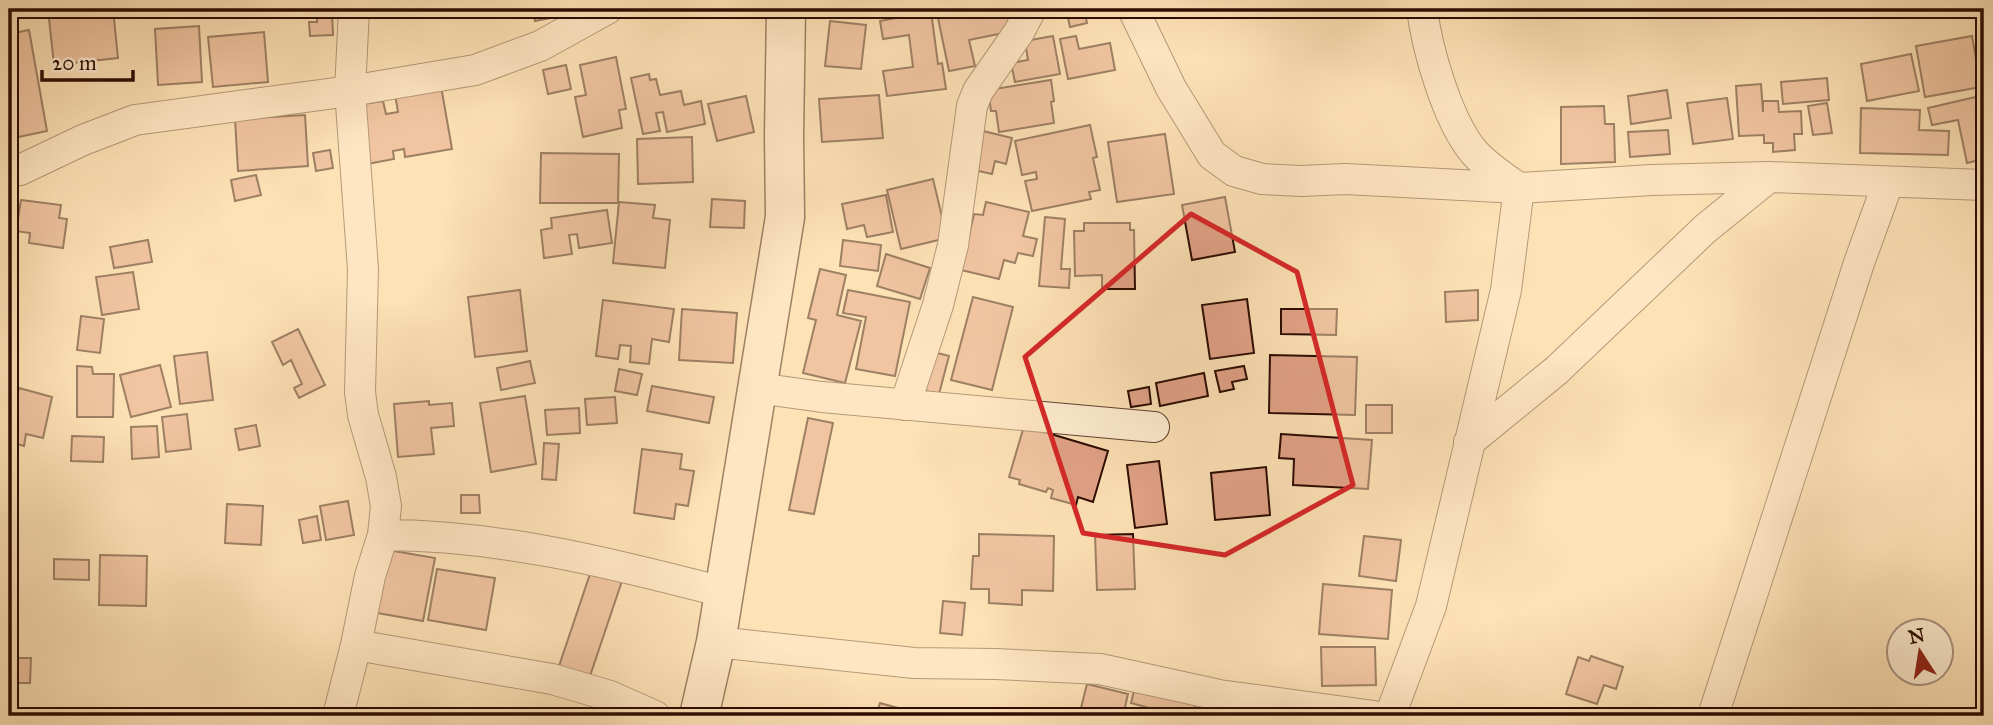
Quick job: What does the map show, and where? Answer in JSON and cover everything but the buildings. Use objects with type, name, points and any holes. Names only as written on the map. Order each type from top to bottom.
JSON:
[{"type":"street","points":[[338,716],[370,576],[383,536],[386,506],[381,477],[363,415],[360,392],[363,269],[350,91],[354,9]]},
{"type":"street","points":[[9,172],[20,170],[83,140],[135,121],[350,91],[475,70],[540,46],[607,9]]},
{"type":"street","points":[[699,716],[716,642],[785,217],[783,136],[786,9]]},
{"type":"street","points":[[905,405],[934,316],[953,245],[972,106],[978,91],[1013,43],[1031,9]]},
{"type":"street","points":[[1133,9],[1192,125],[1212,155],[1234,171],[1262,179],[1345,179],[1519,188],[1640,180],[1769,177],[1984,185]]},
{"type":"street","points":[[1422,9],[1442,89],[1457,125],[1473,150],[1495,173],[1519,188]]},
{"type":"street","points":[[1469,442],[1557,370],[1705,229],[1769,177]]},
{"type":"street","points":[[1713,716],[1859,263],[1888,183]]},
{"type":"street","points":[[1390,716],[1431,606],[1506,290],[1519,188]]},
{"type":"street","points":[[757,388],[905,405],[1154,427]]},
{"type":"street","points":[[383,536],[433,536],[513,544],[582,557],[723,592]]},
{"type":"street","points":[[716,642],[914,663],[1100,669],[1214,706],[1374,716]]},
{"type":"street","points":[[356,645],[552,679],[610,696],[655,716]]},
{"type":"highlighted area","points":[[1191,214],[1297,272],[1353,485],[1225,555],[1083,533],[1025,357]]}]
